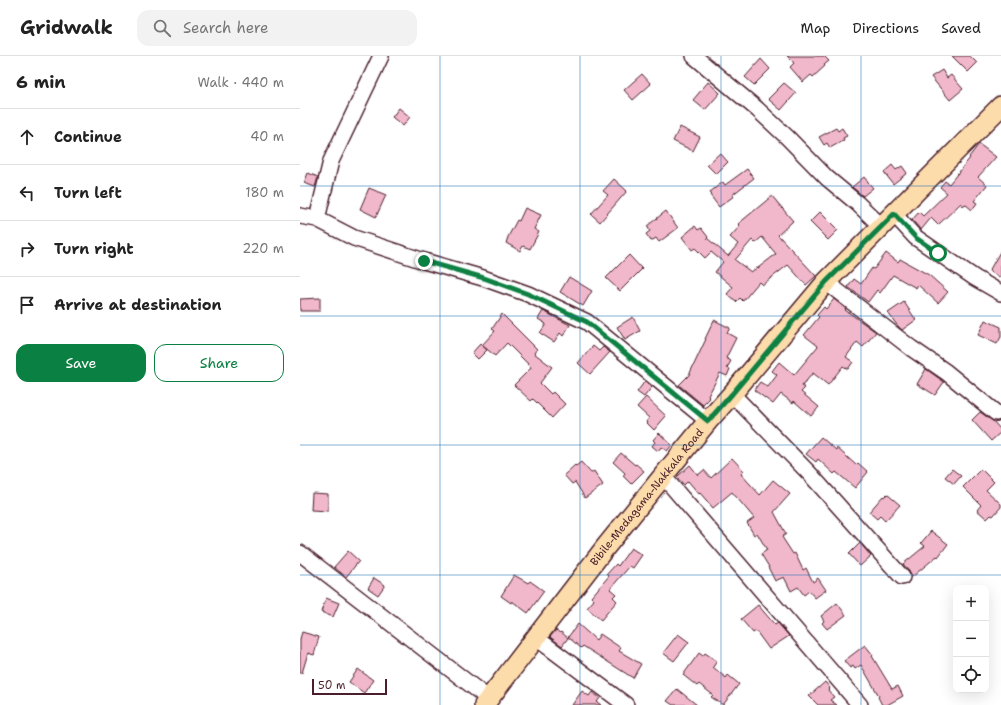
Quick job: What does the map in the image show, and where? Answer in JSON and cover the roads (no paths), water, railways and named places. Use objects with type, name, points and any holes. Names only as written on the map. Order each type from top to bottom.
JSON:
[{"type":"main road","name":"Bibile-Medagama-Nakkala Road","points":[[486,702],[535,637],[663,476],[826,282],[1001,106]]},
{"type":"lane","points":[[317,219],[331,161],[381,56]]},
{"type":"lane","points":[[694,56],[757,109],[827,178],[857,203],[916,238],[975,278],[1001,293]]},
{"type":"lane","points":[[300,216],[317,219],[354,238],[424,261],[484,278],[528,294],[587,322],[708,421]]},
{"type":"lane","points":[[826,282],[911,348],[946,372],[996,413]]},
{"type":"lane","points":[[732,394],[809,472],[902,577]]},
{"type":"lane","points":[[663,476],[860,705]]},
{"type":"lane","points":[[300,553],[486,702]]},
{"type":"lane","points":[[535,637],[626,705]]}]
